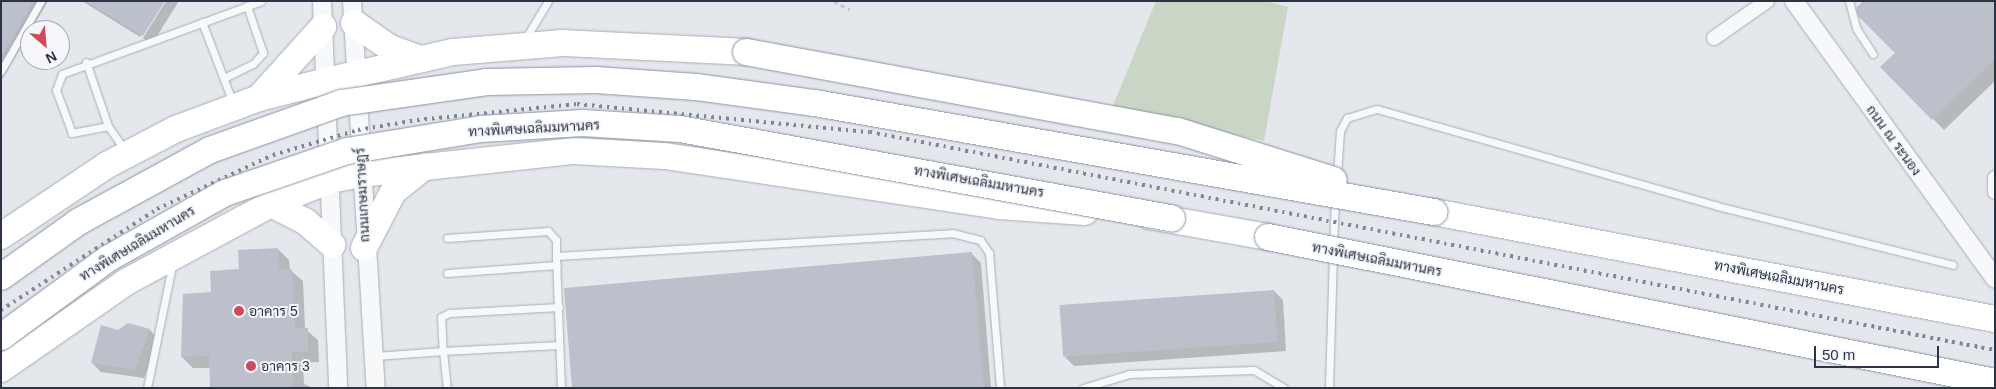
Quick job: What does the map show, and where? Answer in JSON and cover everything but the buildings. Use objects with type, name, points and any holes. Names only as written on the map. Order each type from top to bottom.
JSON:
[{"type":"highway","points":[[353,12],[390,48],[421,59]]},
{"type":"highway","points":[[247,102],[322,27]]},
{"type":"highway","points":[[1,236],[128,154],[176,129],[247,102],[421,59],[522,46],[563,43],[746,52],[1178,131],[1434,212]]},
{"type":"highway","name":"ทางพิเศษเฉลิมมหานคร","points":[[1,277],[87,217],[210,150],[341,103],[486,82],[596,80],[796,100],[1434,212],[1995,320]]},
{"type":"highway","name":"ทางพิเศษเฉลิมมหานคร","points":[[1,337],[109,258],[225,192],[347,151],[481,129],[583,123],[680,129],[1172,218],[1995,382]]},
{"type":"highway","points":[[1,369],[126,282],[174,256],[271,204],[330,180],[361,174],[574,152],[742,165],[999,206],[1172,218]]},
{"type":"highway","points":[[364,248],[393,192],[426,166]]},
{"type":"highway","points":[[271,204],[306,222],[332,245]]},
{"type":"street","points":[[322,1],[338,388]]},
{"type":"street","points":[[1714,38],[1767,1]]},
{"type":"street","name":"ถนน ณ ระนอง","points":[[1796,2],[1995,279]]},
{"type":"street","name":"ถนนเกษมราษฎร์","points":[[353,12],[364,248],[376,388]]},
{"type":"street","points":[[1995,178],[1995,192]]},
{"type":"lane","points":[[1,71],[41,1]]},
{"type":"lane","points":[[108,126],[76,134],[69,130],[56,82],[70,68],[261,1]]},
{"type":"lane","points":[[522,46],[535,16],[548,1]]},
{"type":"lane","points":[[1849,1],[1856,28],[1873,54]]},
{"type":"lane","points":[[224,78],[253,64],[263,53],[247,6]]},
{"type":"lane","points":[[202,22],[224,78],[247,102]]},
{"type":"lane","points":[[86,62],[108,126],[128,154]]},
{"type":"lane","points":[[1329,388],[1340,131],[1347,118],[1359,111],[1377,109],[1717,206],[1954,265]]},
{"type":"lane","points":[[446,238],[548,231],[556,240],[561,388]]},
{"type":"lane","points":[[556,256],[967,235],[980,240],[989,254],[1000,388]]},
{"type":"lane","points":[[147,388],[174,256]]},
{"type":"lane","points":[[447,273],[557,265]]},
{"type":"lane","points":[[447,388],[441,317],[444,314],[558,307]]},
{"type":"lane","points":[[373,356],[559,345]]},
{"type":"lane","points":[[1083,388],[1129,374],[1254,370],[1284,388]]},
{"type":"path","points":[[834,1],[850,10]]},
{"type":"green space","points":[[1156,1],[1266,1],[1288,7],[1264,141],[1112,108]]},
{"type":"railway","points":[[1,310],[157,209],[273,155],[358,130],[417,120],[577,104],[870,132],[1995,350]]},
{"type":"place","name":"อาคาร 5","points":[[239,311]]},
{"type":"place","name":"อาคาร 3","points":[[251,366]]}]
